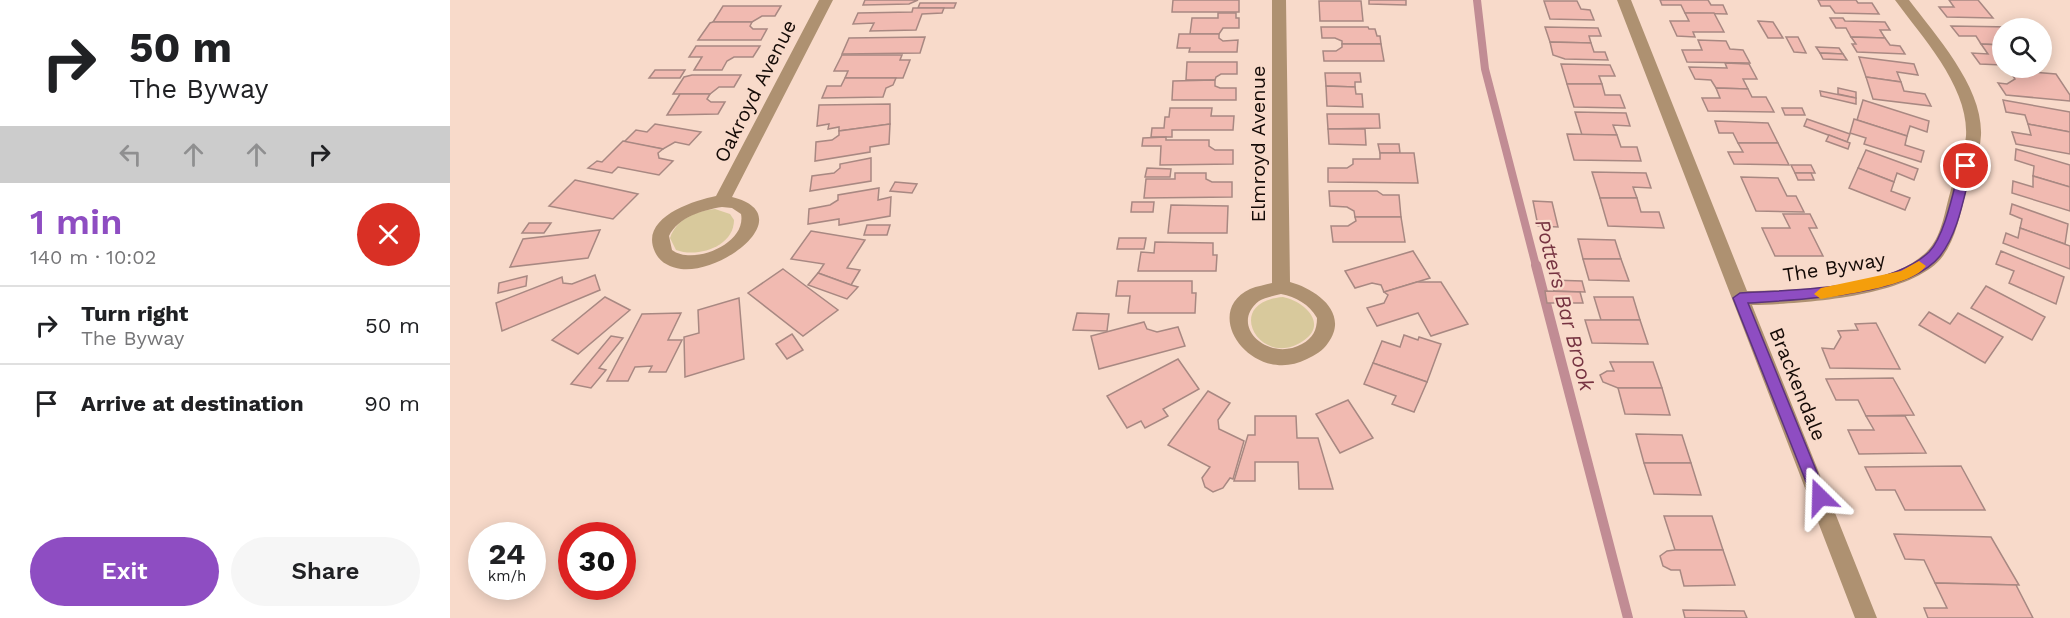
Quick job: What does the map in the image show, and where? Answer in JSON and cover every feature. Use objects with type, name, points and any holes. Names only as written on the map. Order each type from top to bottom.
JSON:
[{"type":"street","name":"Oakroyd Avenue","points":[[722,201],[826,0]]},
{"type":"street","name":"Elmroyd Avenue","points":[[1279,0],[1281,287]]},
{"type":"street","name":"Brackendale","points":[[1624,0],[1866,618]]},
{"type":"street","name":"The Byway","points":[[1740,298],[1822,294],[1883,281],[1905,275],[1935,254],[1948,229],[1971,153],[1973,118],[1966,98],[1953,74],[1902,0]]},
{"type":"street","points":[[722,201],[734,202],[749,214],[750,222],[747,232],[740,242],[715,257],[700,261],[682,262],[673,260],[664,254],[660,245],[662,234],[668,224],[693,207],[722,201]]},
{"type":"street","points":[[1281,287],[1296,289],[1309,295],[1319,304],[1325,315],[1326,327],[1321,339],[1311,349],[1298,356],[1283,358],[1256,351],[1239,333],[1240,311],[1246,301],[1262,291],[1281,287]]},
{"type":"shaded area","points":[[715,209],[730,214],[734,220],[728,237],[713,248],[704,251],[676,250],[670,238],[677,226],[694,214]]},
{"type":"shaded area","points":[[1283,297],[1299,303],[1311,314],[1314,321],[1314,328],[1310,334],[1303,341],[1288,348],[1273,347],[1262,341],[1254,332],[1251,321],[1254,310],[1264,302]]},
{"type":"building","points":[[865,0],[918,0],[909,4],[863,5]]},
{"type":"building","points":[[1173,0],[1239,0],[1239,12],[1172,12]]},
{"type":"building","points":[[1369,0],[1406,0],[1406,5],[1369,4]]},
{"type":"building","points":[[1660,0],[1708,0],[1711,5],[1723,5],[1727,14],[1685,13],[1681,5],[1662,5]]},
{"type":"building","points":[[1818,0],[1856,0],[1858,3],[1872,3],[1879,14],[1835,13],[1830,6],[1821,6]]},
{"type":"building","points":[[1949,0],[1978,0],[1993,18],[1947,17],[1939,7],[1954,7]]},
{"type":"building","points":[[1319,1],[1361,1],[1363,21],[1320,21]]},
{"type":"building","points":[[1544,1],[1577,1],[1581,9],[1590,10],[1594,20],[1550,19]]},
{"type":"building","points":[[920,3],[956,3],[954,8],[918,8]]},
{"type":"building","points":[[723,6],[781,6],[775,16],[762,16],[752,22],[713,22]]},
{"type":"building","points":[[913,8],[944,8],[942,13],[922,14],[916,30],[870,31],[874,23],[853,24],[858,13],[912,12]]},
{"type":"building","points":[[1218,13],[1236,13],[1236,18],[1239,18],[1239,28],[1223,28],[1219,34],[1190,34],[1192,18],[1218,18]]},
{"type":"building","points":[[1685,13],[1714,13],[1724,32],[1693,32],[1695,37],[1677,36],[1670,21],[1689,21]]},
{"type":"building","points":[[1830,18],[1843,18],[1845,21],[1885,22],[1890,30],[1880,30],[1885,38],[1851,37],[1846,28],[1836,28]]},
{"type":"building","points":[[1758,21],[1773,22],[1783,38],[1768,38]]},
{"type":"building","points":[[713,22],[752,22],[750,26],[753,29],[767,29],[761,40],[698,40]]},
{"type":"building","points":[[1951,26],[1992,27],[1992,45],[1981,44],[1976,36],[1959,36]]},
{"type":"building","points":[[1321,27],[1368,27],[1375,29],[1377,36],[1380,36],[1381,44],[1342,44],[1342,41],[1335,38],[1322,38]]},
{"type":"building","points":[[1545,27],[1598,28],[1601,36],[1589,36],[1591,43],[1550,42]]},
{"type":"building","points":[[1179,34],[1219,34],[1219,38],[1223,41],[1238,40],[1237,52],[1189,52],[1190,48],[1177,48]]},
{"type":"building","points":[[925,37],[920,53],[842,54],[849,38]]},
{"type":"building","points":[[1786,37],[1798,37],[1806,53],[1794,52]]},
{"type":"building","points":[[1851,37],[1885,38],[1890,45],[1900,46],[1905,54],[1857,52],[1852,44],[1856,44]]},
{"type":"building","points":[[1698,40],[1726,41],[1730,49],[1743,50],[1750,63],[1687,62],[1682,50],[1702,50]]},
{"type":"building","points":[[1550,42],[1591,43],[1594,52],[1605,52],[1608,60],[1565,59],[1553,55]]},
{"type":"building","points":[[1342,44],[1381,44],[1384,61],[1324,61],[1323,51],[1336,51],[1342,47]]},
{"type":"building","points":[[1981,44],[1992,45],[1992,65],[1980,64],[1972,53],[1988,54]]},
{"type":"building","points":[[696,46],[760,46],[753,57],[734,57],[727,61],[722,70],[694,70],[702,57],[689,57]]},
{"type":"building","points":[[1816,47],[1839,48],[1843,54],[1820,53]]},
{"type":"building","points":[[1820,53],[1843,54],[1847,60],[1823,59]]},
{"type":"building","points":[[842,55],[902,55],[900,60],[910,60],[903,78],[845,78],[848,71],[834,71]]},
{"type":"building","points":[[1859,57],[1914,64],[1918,75],[1897,72],[1901,82],[1866,77]]},
{"type":"building","points":[[1187,62],[1237,62],[1237,74],[1221,74],[1215,80],[1186,80]]},
{"type":"building","points":[[1725,63],[1749,64],[1757,79],[1743,79],[1748,89],[1716,88],[1711,80],[1695,79],[1689,67],[1727,68]]},
{"type":"building","points":[[1561,64],[1610,65],[1615,76],[1599,76],[1602,84],[1567,84]]},
{"type":"building","points":[[655,70],[685,70],[680,78],[649,78]]},
{"type":"building","points":[[1325,73],[1360,73],[1361,82],[1355,82],[1355,87],[1326,86]]},
{"type":"building","points":[[2052,74],[2056,74],[2070,95],[2070,101],[2006,95],[1998,83],[2007,84],[2015,79],[2052,78]]},
{"type":"building","points":[[741,75],[734,87],[719,87],[710,94],[673,94],[684,77]]},
{"type":"building","points":[[1866,77],[1901,82],[1904,91],[1925,94],[1931,106],[1873,99]]},
{"type":"building","points":[[845,78],[896,78],[893,85],[886,88],[883,97],[822,98],[827,86],[841,86]]},
{"type":"building","points":[[1215,80],[1215,86],[1220,88],[1236,88],[1236,100],[1172,100],[1173,81]]},
{"type":"building","points":[[1567,84],[1602,84],[1605,95],[1620,95],[1625,108],[1574,107]]},
{"type":"building","points":[[1326,86],[1355,87],[1356,94],[1362,94],[1363,107],[1327,106]]},
{"type":"building","points":[[1716,88],[1748,89],[1752,97],[1766,97],[1774,112],[1708,111],[1702,98],[1720,98]]},
{"type":"building","points":[[1838,88],[1856,92],[1856,98],[1838,94]]},
{"type":"building","points":[[1820,91],[1856,98],[1856,104],[1821,96]]},
{"type":"building","points":[[680,94],[710,94],[707,99],[711,102],[725,102],[718,114],[667,115]]},
{"type":"building","points":[[1863,100],[1929,121],[1927,132],[1910,126],[1907,136],[1857,120]]},
{"type":"building","points":[[2003,100],[2070,112],[2070,132],[2028,124],[2025,115],[2006,112]]},
{"type":"building","points":[[890,104],[890,124],[839,131],[839,127],[828,129],[829,124],[817,126],[819,105]]},
{"type":"building","points":[[1170,108],[1212,108],[1211,116],[1234,116],[1233,130],[1172,130],[1172,137],[1151,137],[1152,128],[1164,128],[1165,117],[1169,117]]},
{"type":"building","points":[[1782,108],[1802,108],[1805,115],[1785,115]]},
{"type":"building","points":[[1575,112],[1626,113],[1630,126],[1613,125],[1617,135],[1582,135]]},
{"type":"building","points":[[1327,114],[1379,114],[1380,128],[1328,129]]},
{"type":"building","points":[[1807,119],[1850,134],[1847,142],[1804,126]]},
{"type":"building","points":[[1854,119],[1907,136],[1905,145],[1924,151],[1921,162],[1864,144],[1866,138],[1850,133]]},
{"type":"building","points":[[1715,121],[1768,123],[1778,143],[1738,143],[1733,133],[1719,133]]},
{"type":"building","points":[[655,124],[701,132],[689,145],[675,142],[663,149],[624,142],[636,130],[647,132]]},
{"type":"building","points":[[890,124],[889,144],[870,147],[870,152],[815,161],[816,142],[832,140],[839,135],[839,131]]},
{"type":"building","points":[[2028,124],[2070,132],[2070,154],[2016,144],[2012,132],[2031,135]]},
{"type":"building","points":[[1328,129],[1365,129],[1366,145],[1329,144]]},
{"type":"building","points":[[1567,134],[1617,135],[1621,147],[1637,147],[1641,161],[1574,160]]},
{"type":"building","points":[[1829,135],[1850,143],[1848,149],[1826,141]]},
{"type":"building","points":[[1166,137],[1166,140],[1209,140],[1209,146],[1215,150],[1233,150],[1233,164],[1160,165],[1161,146],[1142,146],[1143,138]]},
{"type":"building","points":[[623,141],[663,149],[658,153],[659,158],[673,161],[659,175],[618,167],[612,173],[588,168],[597,161],[602,162]]},
{"type":"building","points":[[1738,143],[1778,143],[1789,165],[1734,164],[1728,152],[1743,152]]},
{"type":"building","points":[[1378,144],[1399,144],[1400,153],[1380,153]]},
{"type":"building","points":[[2016,149],[2070,165],[2070,187],[2033,176],[2034,166],[2015,160]]},
{"type":"building","points":[[1866,150],[1918,169],[1914,180],[1897,173],[1894,182],[1858,168]]},
{"type":"building","points":[[1380,153],[1414,153],[1418,183],[1328,182],[1328,168],[1347,168],[1353,164],[1353,159],[1380,159]]},
{"type":"building","points":[[871,158],[871,181],[810,191],[812,176],[834,173],[840,168],[840,164]]},
{"type":"building","points":[[1791,165],[1811,165],[1815,173],[1795,173]]},
{"type":"building","points":[[1147,168],[1171,169],[1170,177],[1145,177]]},
{"type":"building","points":[[1858,168],[1894,182],[1891,191],[1910,198],[1905,210],[1849,188]]},
{"type":"building","points":[[1592,172],[1646,173],[1651,188],[1633,187],[1637,198],[1600,198]]},
{"type":"building","points":[[1175,173],[1206,173],[1206,179],[1212,182],[1232,182],[1232,197],[1144,198],[1146,179],[1175,179]]},
{"type":"building","points":[[1795,173],[1811,173],[1814,180],[1798,180]]},
{"type":"building","points":[[2033,176],[2070,187],[2070,211],[2012,193],[2013,181],[2033,187]]},
{"type":"building","points":[[1741,177],[1778,178],[1787,196],[1796,196],[1804,212],[1756,211]]},
{"type":"building","points":[[575,180],[638,194],[613,219],[549,206]]},
{"type":"building","points":[[895,182],[917,184],[912,193],[890,191]]},
{"type":"building","points":[[879,188],[878,200],[891,197],[890,216],[839,225],[839,219],[808,224],[809,209],[830,205],[838,200],[838,195]]},
{"type":"building","points":[[1329,191],[1377,191],[1383,195],[1399,195],[1401,217],[1355,217],[1354,211],[1347,207],[1330,206]]},
{"type":"building","points":[[1600,198],[1637,198],[1641,212],[1659,212],[1664,228],[1608,226]]},
{"type":"building","points":[[1533,201],[1552,202],[1558,227],[1538,226]]},
{"type":"building","points":[[1132,202],[1154,202],[1153,212],[1131,212]]},
{"type":"building","points":[[2012,204],[2068,224],[2065,244],[2020,228],[2022,219],[2010,214]]},
{"type":"building","points":[[1171,205],[1228,206],[1227,233],[1168,233]]},
{"type":"building","points":[[1783,214],[1810,214],[1817,228],[1809,228],[1823,256],[1775,256],[1762,228],[1790,228]]},
{"type":"building","points":[[1355,217],[1401,217],[1405,242],[1333,242],[1331,226],[1348,226],[1356,221]]},
{"type":"building","points":[[529,223],[551,223],[544,233],[522,233]]},
{"type":"building","points":[[867,225],[890,225],[887,235],[864,235]]},
{"type":"building","points":[[2020,228],[2070,246],[2070,269],[2003,243],[2006,233],[2018,238]]},
{"type":"building","points":[[600,230],[588,258],[510,267],[523,239]]},
{"type":"building","points":[[811,231],[865,240],[847,268],[860,270],[851,285],[818,273],[824,264],[791,259]]},
{"type":"building","points":[[1119,238],[1146,238],[1144,249],[1117,249]]},
{"type":"building","points":[[1578,239],[1615,240],[1621,259],[1583,259]]},
{"type":"building","points":[[1155,242],[1213,243],[1213,255],[1217,255],[1216,271],[1138,271],[1141,252],[1154,253]]},
{"type":"building","points":[[1413,251],[1430,278],[1384,292],[1381,285],[1372,283],[1355,288],[1345,271]]},
{"type":"building","points":[[2001,251],[2064,277],[2056,304],[2009,283],[2014,271],[1996,264]]},
{"type":"building","points":[[1583,259],[1621,259],[1629,281],[1589,280]]},
{"type":"building","points":[[783,269],[838,310],[803,336],[748,293]]},
{"type":"building","points":[[818,273],[858,287],[847,299],[808,285]]},
{"type":"building","points":[[595,275],[600,290],[502,331],[496,303],[562,277],[563,283],[572,284]]},
{"type":"building","points":[[527,276],[526,286],[498,293],[499,283]]},
{"type":"building","points":[[1551,280],[1582,281],[1585,292],[1554,291]]},
{"type":"building","points":[[1118,281],[1192,281],[1192,293],[1196,293],[1195,313],[1128,313],[1130,296],[1116,296]]},
{"type":"building","points":[[1417,282],[1441,282],[1468,324],[1431,336],[1418,313],[1377,326],[1367,308],[1384,303],[1388,295],[1384,292]]},
{"type":"building","points":[[1986,286],[2045,317],[2032,340],[1971,308]]},
{"type":"building","points":[[1545,291],[1580,292],[1583,303],[1547,303]]},
{"type":"building","points":[[605,297],[630,310],[578,354],[552,340]]},
{"type":"building","points":[[1594,297],[1633,297],[1640,320],[1601,320]]},
{"type":"building","points":[[739,298],[744,359],[685,377],[684,337],[699,333],[698,310]]},
{"type":"building","points":[[1929,312],[1950,324],[1958,313],[2003,337],[1985,363],[1919,325]]},
{"type":"building","points":[[681,313],[668,340],[682,340],[666,372],[649,372],[652,366],[635,367],[628,381],[607,381],[642,314]]},
{"type":"building","points":[[1077,313],[1109,314],[1107,331],[1073,330]]},
{"type":"building","points":[[1585,320],[1640,320],[1648,344],[1592,343]]},
{"type":"building","points":[[1144,322],[1147,329],[1157,332],[1178,327],[1185,346],[1099,369],[1091,336]]},
{"type":"building","points":[[1876,323],[1900,369],[1830,368],[1822,348],[1834,349],[1841,337],[1838,331],[1858,330],[1855,324]]},
{"type":"building","points":[[792,334],[803,350],[787,359],[776,344]]},
{"type":"building","points":[[1404,335],[1441,344],[1427,382],[1373,363],[1382,341],[1400,347]]},
{"type":"building","points":[[611,336],[623,338],[599,368],[606,370],[591,388],[571,384]]},
{"type":"building","points":[[1178,359],[1199,389],[1163,409],[1168,416],[1145,428],[1141,421],[1127,428],[1107,396]]},
{"type":"building","points":[[1610,362],[1653,362],[1662,388],[1618,388],[1603,382],[1600,375],[1607,371],[1614,371]]},
{"type":"building","points":[[1373,363],[1427,382],[1414,412],[1392,404],[1396,396],[1364,384]]},
{"type":"building","points":[[1893,378],[1914,415],[1866,416],[1858,400],[1836,400],[1826,379]]},
{"type":"building","points":[[1618,388],[1662,388],[1670,415],[1625,414]]},
{"type":"building","points":[[1208,391],[1230,403],[1218,420],[1219,429],[1244,441],[1233,479],[1230,478],[1223,488],[1213,492],[1205,487],[1202,478],[1210,467],[1168,445]]},
{"type":"building","points":[[1348,400],[1373,438],[1340,453],[1316,414]]},
{"type":"building","points":[[1255,416],[1296,416],[1297,438],[1318,438],[1333,489],[1299,489],[1298,462],[1255,462],[1255,481],[1234,481],[1248,435],[1255,435]]},
{"type":"building","points":[[1866,416],[1905,416],[1926,453],[1859,454],[1848,430],[1874,430]]},
{"type":"building","points":[[1636,434],[1682,435],[1691,463],[1644,463]]},
{"type":"building","points":[[1644,463],[1691,463],[1701,495],[1654,494]]},
{"type":"building","points":[[1961,466],[1985,510],[1905,510],[1895,490],[1876,490],[1865,467]]},
{"type":"building","points":[[1664,516],[1712,516],[1723,550],[1675,550]]},
{"type":"building","points":[[1894,534],[1991,537],[2019,585],[1935,583],[1924,560],[1905,559]]},
{"type":"building","points":[[1723,550],[1735,585],[1684,586],[1680,570],[1671,570],[1663,566],[1660,556],[1667,551]]},
{"type":"building","points":[[1935,583],[2016,585],[2033,618],[1928,618],[1924,608],[1947,608]]},
{"type":"building","points":[[1683,610],[1744,611],[1747,618],[1685,618]]},
{"type":"waterway","name":"Potters Bar Brook","points":[[1477,0],[1485,69],[1536,266]]},
{"type":"waterway","name":"Potters Bar Brook","points":[[1536,265],[1628,618]]},
{"type":"slow traffic","points":[[1821,294],[1905,275],[1919,266]]},
{"type":"route","points":[[1820,497],[1740,298],[1822,294],[1905,275],[1935,254],[1948,229],[1966,166]]}]
